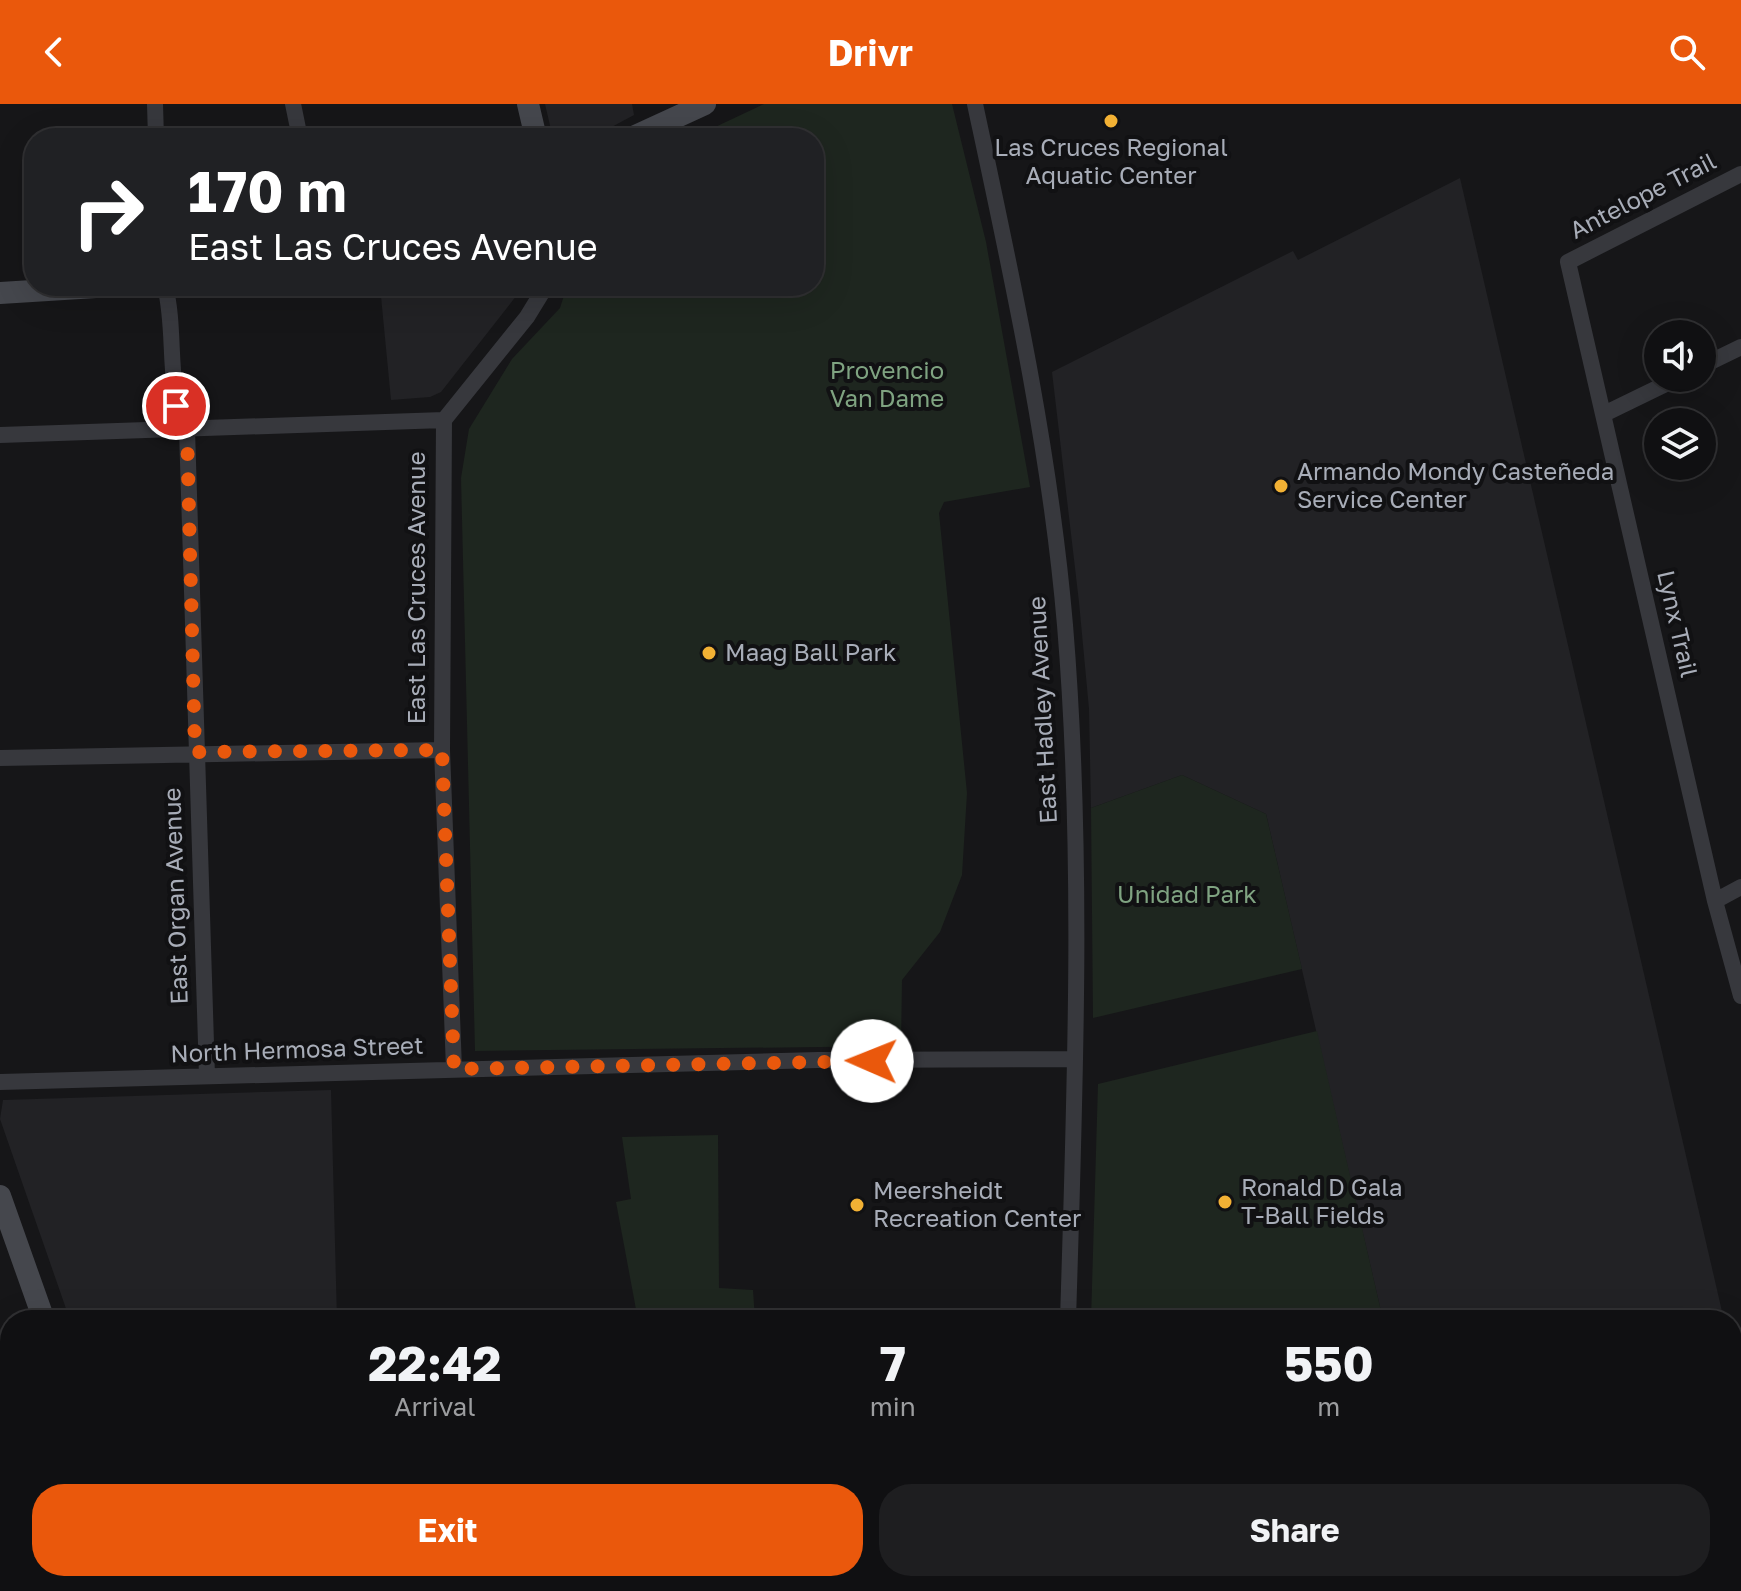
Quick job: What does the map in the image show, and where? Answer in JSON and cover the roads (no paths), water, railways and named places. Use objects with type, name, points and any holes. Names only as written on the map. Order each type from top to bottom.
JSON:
[{"type":"main road","points":[[528,104],[534,128]]},
{"type":"main road","points":[[653,128],[705,104]]},
{"type":"main road","points":[[0,293],[24,292]]},
{"type":"main road","points":[[0,1196],[40,1310]]},
{"type":"street","points":[[155,104],[156,128]]},
{"type":"street","points":[[293,104],[298,128]]},
{"type":"street","name":"East Hadley Avenue","points":[[975,104],[1033,375],[1065,624],[1074,794],[1075,1059],[1068,1310]]},
{"type":"street","name":"Antelope Trail","points":[[1568,262],[1741,174]]},
{"type":"street","name":"Lynx Trail","points":[[1568,262],[1715,901],[1741,996]]},
{"type":"street","name":"East Organ Avenue","points":[[168,296],[176,406],[187,430],[207,1076]]},
{"type":"street","name":"East Las Cruces Avenue","points":[[454,1069],[442,750],[444,420],[527,317],[540,296]]},
{"type":"street","points":[[1716,361],[1740,352]]},
{"type":"street","points":[[1604,414],[1649,392]]},
{"type":"street","points":[[0,435],[444,420]]},
{"type":"street","points":[[0,758],[195,752],[442,750]]},
{"type":"street","points":[[1715,901],[1741,887]]},
{"type":"street","name":"North Hermosa Street","points":[[0,1082],[818,1060],[1075,1059]]},
{"type":"place","name":"Las Cruces Regional Aquatic Center","points":[[1111,121]]},
{"type":"place","name":"Armando Mondy Casteñeda Service Center","points":[[1281,486]]},
{"type":"place","name":"Maag Ball Park","points":[[709,653]]},
{"type":"place","name":"Ronald D Gala T-Ball Fields","points":[[1225,1202]]},
{"type":"place","name":"Meersheidt Recreation Center","points":[[857,1205]]},
{"type":"park label","name":"Provencio Van Dame","points":[[887,385]]},
{"type":"park label","name":"Unidad Park","points":[[1187,895]]}]
